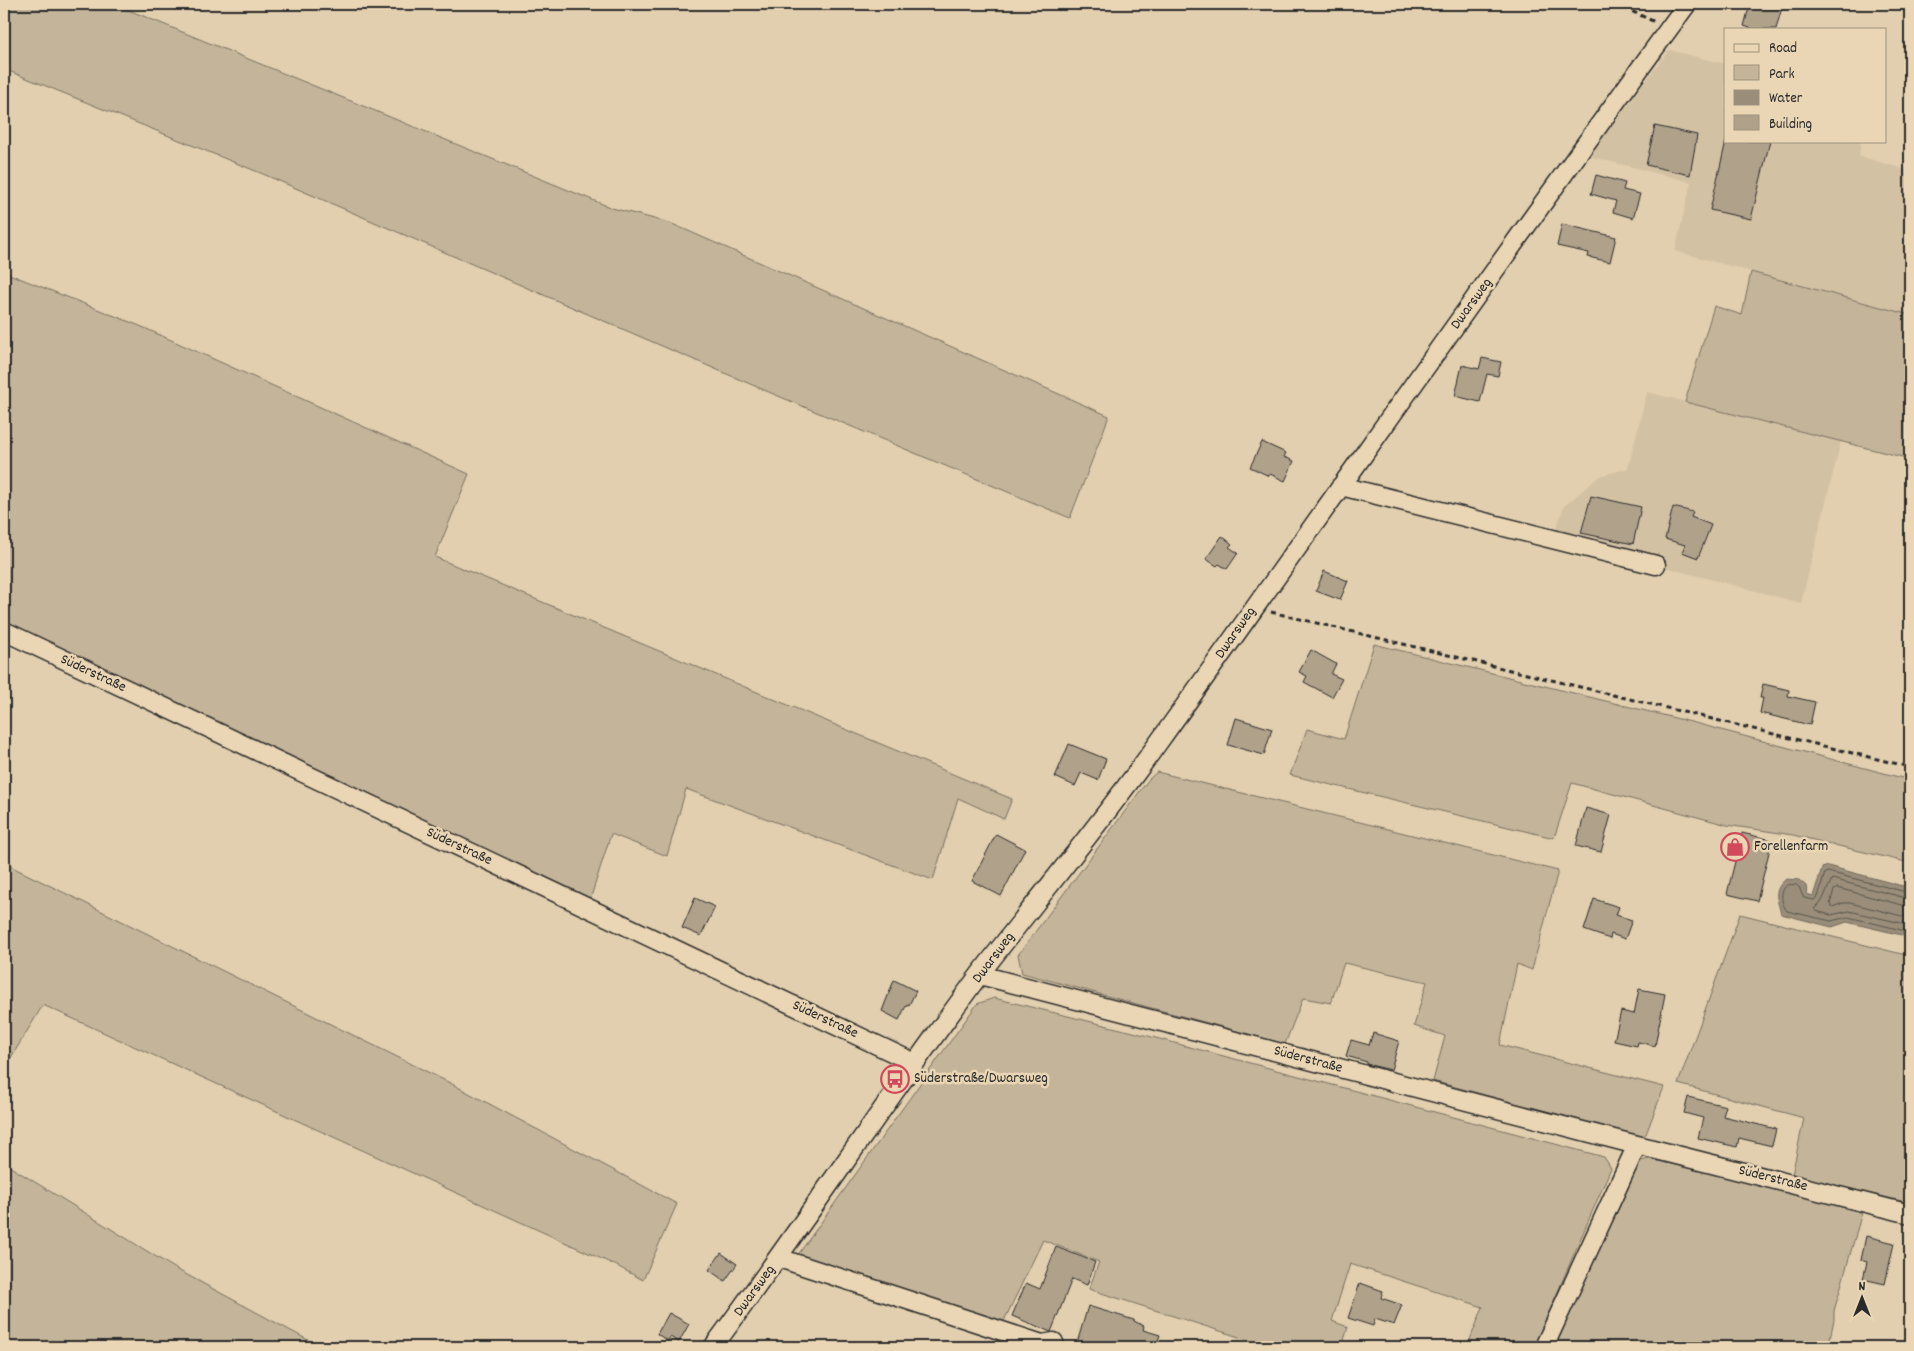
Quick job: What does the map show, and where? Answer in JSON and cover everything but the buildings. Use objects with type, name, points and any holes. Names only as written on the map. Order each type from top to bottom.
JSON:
[{"type":"street","name":"Dwarsweg","points":[[713,1347],[779,1258],[915,1063],[980,974],[1156,747],[1253,608],[1687,4]]},
{"type":"street","points":[[1341,486],[1656,565]]},
{"type":"street","name":"Süderstraße","points":[[4,632],[915,1063]]},
{"type":"street","name":"Süderstraße","points":[[980,974],[1910,1214]]},
{"type":"street","points":[[1544,1347],[1637,1145]]},
{"type":"street","name":"Dwarsweg","points":[[779,1258],[1042,1344],[1054,1342]]},
{"type":"path","points":[[1616,4],[1669,28]]},
{"type":"path","points":[[1253,608],[1910,768]]},
{"type":"shaded area","points":[[1669,50],[1724,64],[1724,142],[1861,142],[1859,156],[1910,171],[1910,315],[1675,251],[1691,182],[1588,156]]},
{"type":"shaded area","points":[[1647,392],[1841,441],[1801,603],[1553,538],[1564,506],[1600,476],[1628,468]]},
{"type":"green space","points":[[4,4],[114,4],[612,208],[670,223],[1109,416],[1070,518],[764,390],[263,174],[4,69]]},
{"type":"green space","points":[[4,272],[140,326],[469,474],[435,557],[1012,799],[1004,819],[958,798],[933,880],[686,789],[667,856],[611,834],[589,903],[4,626]]},
{"type":"green space","points":[[1751,272],[1910,315],[1910,459],[1685,402],[1714,306],[1742,315]]},
{"type":"green space","points":[[1374,644],[1691,722],[1910,780],[1910,863],[1793,835],[1727,825],[1572,783],[1554,838],[1290,775],[1307,729],[1344,739]]},
{"type":"green space","points":[[1157,772],[1558,871],[1532,970],[1517,964],[1500,1045],[1664,1087],[1646,1134],[1642,1137],[1433,1081],[1445,1036],[1414,1026],[1427,982],[1344,963],[1331,1003],[1303,998],[1285,1044],[1022,973],[1018,955],[1149,779]]},
{"type":"green space","points":[[4,863],[452,1084],[677,1204],[643,1280],[615,1265],[43,1005],[4,1069]]},
{"type":"green space","points":[[1740,914],[1910,956],[1910,1203],[1792,1175],[1804,1118],[1678,1084]]},
{"type":"green space","points":[[994,998],[1133,1032],[1604,1157],[1611,1168],[1534,1347],[1467,1347],[1483,1307],[1350,1264],[1332,1321],[1348,1327],[1342,1347],[1270,1347],[1089,1289],[1099,1262],[1043,1240],[1001,1327],[795,1259],[977,1004]]},
{"type":"green space","points":[[1650,1159],[1863,1209],[1834,1311],[1828,1347],[1553,1347],[1640,1161]]},
{"type":"green space","points":[[4,1163],[176,1269],[321,1347],[4,1347]]},
{"type":"water","points":[[1828,866],[1910,888],[1910,937],[1847,922],[1832,927],[1781,914],[1777,891],[1782,883],[1786,879],[1799,880],[1806,886],[1807,894],[1813,896],[1822,868]]},
{"type":"place","name":"Forellenfarm","points":[[1735,847]]},
{"type":"place","name":"Süderstraße/Dwarsweg","points":[[895,1079]]}]
